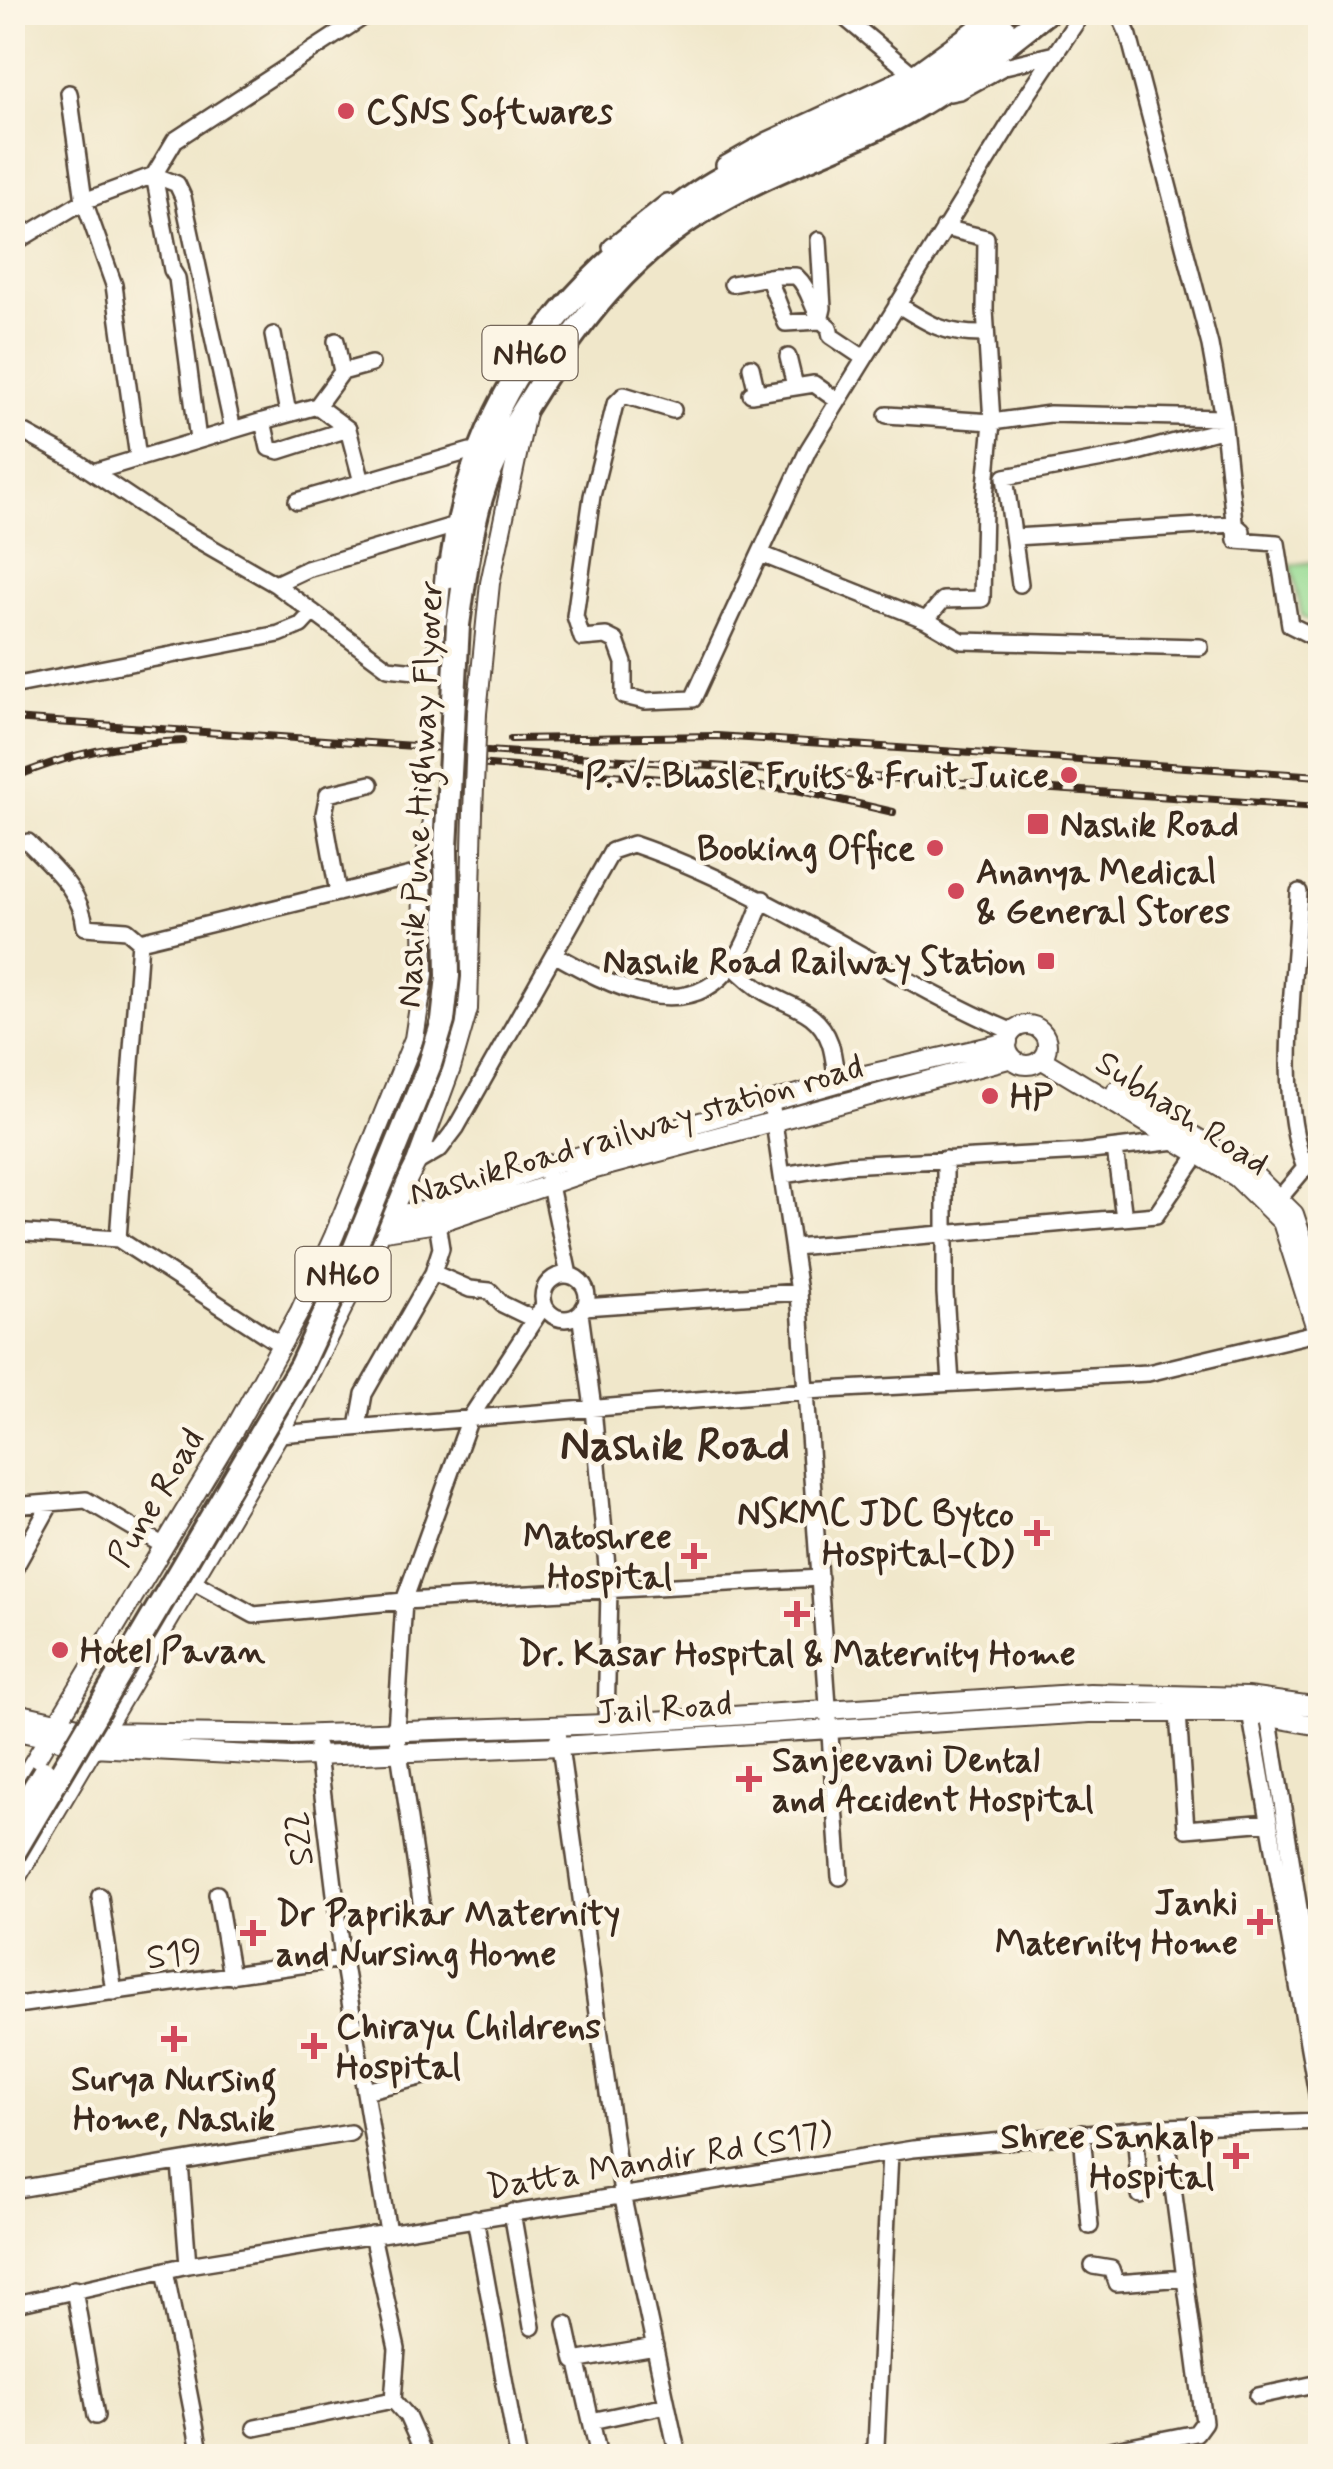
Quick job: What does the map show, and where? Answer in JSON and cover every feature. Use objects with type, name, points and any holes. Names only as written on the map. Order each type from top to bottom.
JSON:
[{"type":"highway","name":"NH60","points":[[923,85],[1022,12]]},
{"type":"highway","name":"NH60","points":[[923,85],[1046,12]]},
{"type":"highway","name":"Nashik Pune Highway Flyover","points":[[12,1824],[282,1369],[318,1300],[418,1050],[428,1018],[436,933],[434,821],[451,625],[481,498],[503,443],[570,336],[614,283],[655,247],[705,210],[788,166],[879,127],[923,85]]},
{"type":"highway","name":"Nashik Pune Highway Flyover","points":[[12,1856],[301,1365],[430,1064],[443,1020],[448,976],[453,548],[472,472],[490,422],[522,364],[560,311],[614,255],[722,178],[923,85]]},
{"type":"main road","points":[[12,1885],[279,1434],[416,1162],[451,1068],[468,1009],[476,713],[490,583],[528,404]]},
{"type":"main road","name":"Pune Road","points":[[14,1796],[281,1345],[336,1229],[414,1039],[424,974],[417,874],[434,821]]},
{"type":"main road","points":[[336,1229],[384,1225],[770,1102],[1011,1044],[1023,1026],[1035,1027],[1044,1035],[1044,1055],[1023,1064],[1011,1044]]},
{"type":"main road","name":"NashikRoad railway station road","points":[[384,1225],[437,1223],[547,1174],[773,1122],[1011,1044]]},
{"type":"main road","name":"Subhash Road","points":[[1044,1055],[1236,1176],[1282,1222],[1320,1335]]},
{"type":"main road","name":"Subhash Road","points":[[1044,1055],[1244,1165],[1294,1214],[1320,1292]]},
{"type":"main road","name":"Jail Road","points":[[96,1739],[606,1724],[1090,1693],[1258,1706],[1320,1726]]},
{"type":"main road","points":[[1258,1706],[1320,1707]]},
{"type":"main road","name":"Jail Road","points":[[12,1730],[52,1730],[96,1739],[291,1757],[560,1746],[1258,1706]]},
{"type":"main road","name":"Jail Road","points":[[12,1712],[52,1730]]},
{"type":"main road","points":[[12,1764],[14,1796]]},
{"type":"street","points":[[12,244],[84,200],[154,175],[175,140],[371,12]]},
{"type":"street","points":[[838,12],[923,85],[960,92],[1005,66],[1055,54]]},
{"type":"street","points":[[12,426],[275,584],[388,668],[434,673],[449,527],[470,451],[529,343],[578,278],[638,223],[700,179],[768,140],[923,85],[996,12]]},
{"type":"street","points":[[673,410],[624,395],[615,404],[592,496],[576,616],[582,638],[606,636],[616,640],[622,651],[624,696],[646,701],[693,700],[808,450],[1083,12]]},
{"type":"street","points":[[1118,12],[1130,36],[1210,346],[1236,540],[1276,543],[1290,625],[1320,640]]},
{"type":"street","points":[[69,93],[84,200],[114,285],[138,458]]},
{"type":"street","points":[[154,175],[177,184],[183,197],[233,430]]},
{"type":"street","points":[[154,175],[172,270],[177,278],[198,440]]},
{"type":"street","points":[[926,620],[944,600],[982,598],[984,507],[992,422],[986,334],[986,238],[944,228]]},
{"type":"street","points":[[819,240],[823,308],[820,321]]},
{"type":"street","points":[[732,284],[796,276],[834,340],[864,358]]},
{"type":"street","points":[[768,277],[786,323],[820,321]]},
{"type":"street","points":[[897,304],[956,335],[986,334]]},
{"type":"street","points":[[273,335],[288,413]]},
{"type":"street","points":[[336,342],[342,372]]},
{"type":"street","points":[[788,357],[795,386]]},
{"type":"street","points":[[93,472],[316,406],[342,372],[370,364]]},
{"type":"street","points":[[751,366],[754,393],[814,384],[838,401]]},
{"type":"street","points":[[316,406],[348,429],[362,482]]},
{"type":"street","points":[[887,415],[992,422],[1050,414],[1223,424]]},
{"type":"street","points":[[263,421],[270,448],[279,451],[348,429]]},
{"type":"street","points":[[1020,584],[1005,477],[1130,454],[1223,424]]},
{"type":"street","points":[[297,501],[470,451]]},
{"type":"street","points":[[1014,538],[1234,525]]},
{"type":"street","points":[[275,584],[307,569],[449,527]]},
{"type":"street","points":[[761,554],[926,620],[962,641],[1200,647]]},
{"type":"street","points":[[12,686],[279,634],[301,625],[313,612]]},
{"type":"street","points":[[338,893],[324,814],[328,794],[371,784]]},
{"type":"street","points":[[28,842],[69,884],[84,912],[85,928],[127,930],[140,940]]},
{"type":"street","points":[[416,1162],[440,1149],[456,1128],[612,850],[633,844],[763,899],[960,1009],[1011,1044]]},
{"type":"street","points":[[140,940],[417,874]]},
{"type":"street","points":[[1298,892],[1289,1024],[1294,1141],[1304,1168]]},
{"type":"street","points":[[554,954],[596,978],[656,998],[676,998],[704,989],[732,965],[748,938],[763,899]]},
{"type":"street","points":[[118,1239],[140,940]]},
{"type":"street","points":[[732,965],[766,993],[812,1014],[830,1043],[837,1083]]},
{"type":"street","points":[[770,1102],[799,1292],[840,1877]]},
{"type":"street","points":[[784,1175],[846,1165],[1115,1149],[1176,1141]]},
{"type":"street","points":[[1115,1149],[1124,1218]]},
{"type":"street","points":[[1279,1199],[1320,1150]]},
{"type":"street","points":[[794,1247],[1156,1216],[1198,1154]]},
{"type":"street","points":[[945,1159],[945,1293],[951,1383]]},
{"type":"street","points":[[547,1174],[569,1275],[585,1287],[582,1310],[609,1589],[606,1724]]},
{"type":"street","points":[[358,1427],[364,1394],[434,1272],[440,1248],[437,1223]]},
{"type":"street","points":[[12,1232],[118,1239],[281,1345]]},
{"type":"street","points":[[434,1272],[470,1289],[490,1291],[502,1304],[533,1319]]},
{"type":"street","points":[[423,1916],[397,1752],[404,1600],[470,1418],[544,1304],[546,1285],[556,1276],[569,1275]]},
{"type":"street","points":[[544,1304],[560,1319],[582,1310],[799,1292]]},
{"type":"street","points":[[279,1434],[806,1390],[1148,1373],[1320,1335]]},
{"type":"street","points":[[12,1506],[86,1500],[164,1546]]},
{"type":"street","points":[[12,1573],[51,1503]]},
{"type":"street","points":[[192,1581],[254,1615],[404,1600],[820,1578]]},
{"type":"street","points":[[1258,1706],[1270,1822],[1320,2111]]},
{"type":"street","points":[[1258,1706],[1320,2040]]},
{"type":"street","points":[[1178,1713],[1186,1829],[1270,1822]]},
{"type":"street","points":[[557,1725],[622,2194],[678,2456]]},
{"type":"street","name":"S22","points":[[315,1734],[397,2349],[392,2400]]},
{"type":"street","points":[[217,1894],[231,1976]]},
{"type":"street","points":[[100,1896],[114,1992]]},
{"type":"street","name":"S19","points":[[12,2003],[343,1959]]},
{"type":"street","points":[[364,2091],[433,2074]]},
{"type":"street","name":"Datta Mandir Rd (S17)","points":[[12,2305],[188,2266],[890,2153],[1135,2129],[1320,2121]]},
{"type":"street","points":[[1106,2456],[1106,2451],[1196,2433],[1204,2422],[1165,2127]]},
{"type":"street","points":[[1135,2129],[1140,2195]]},
{"type":"street","points":[[12,2190],[350,2133]]},
{"type":"street","points":[[1082,2133],[1090,2226]]},
{"type":"street","points":[[869,2456],[876,2446],[890,2153]]},
{"type":"street","points":[[180,2163],[188,2266]]},
{"type":"street","points":[[512,2212],[532,2327]]},
{"type":"street","points":[[475,2218],[518,2456]]},
{"type":"street","points":[[1094,2266],[1110,2269],[1116,2284],[1185,2278]]},
{"type":"street","points":[[165,2270],[201,2456]]},
{"type":"street","points":[[74,2289],[96,2416]]},
{"type":"street","points":[[566,2324],[574,2361],[655,2347]]},
{"type":"street","points":[[580,2368],[599,2456]]},
{"type":"street","points":[[1258,2396],[1320,2383]]},
{"type":"street","points":[[255,2428],[392,2400],[407,2416],[425,2456]]},
{"type":"street","points":[[591,2421],[668,2405]]},
{"type":"green space","points":[[1320,561],[1320,626],[1302,616],[1291,565]]},
{"type":"railway","points":[[12,719],[1320,807]]},
{"type":"railway","points":[[511,739],[717,736],[1320,776]]},
{"type":"railway","points":[[12,778],[96,751],[183,741]]},
{"type":"railway","points":[[477,764],[797,790],[893,812]]},
{"type":"place","name":"CSNS Softwares","points":[[346,111]]},
{"type":"place","name":"P. V. Bhosle Fruits & Fruit Juice","points":[[1069,775]]},
{"type":"place","name":"Nashik Road","points":[[1038,824]]},
{"type":"place","name":"Booking Office","points":[[935,848]]},
{"type":"place","name":"Ananya Medical & General Stores","points":[[956,891]]},
{"type":"place","name":"Nashik Road Railway Station","points":[[1046,961]]},
{"type":"place","name":"HP","points":[[990,1096]]},
{"type":"place","name":"NSKMC JDC Bytco Hospital-(D)","points":[[1037,1533]]},
{"type":"place","name":"Matoshree Hospital","points":[[694,1556]]},
{"type":"place","name":"Dr. Kasar Hospital & Maternity Home","points":[[797,1614]]},
{"type":"place","name":"Hotel Pavan","points":[[60,1650]]},
{"type":"place","name":"Sanjeevani Dental and Accident Hospital","points":[[749,1779]]},
{"type":"place","name":"Janki Maternity Home","points":[[1260,1922]]},
{"type":"place","name":"Dr Paprikar Maternity and Nursing Home","points":[[253,1933]]},
{"type":"place","name":"Surya Nursing Home, Nashik","points":[[174,2039]]},
{"type":"place","name":"Chirayu Childrens Hospital","points":[[314,2046]]},
{"type":"place","name":"Shree Sankalp Hospital","points":[[1236,2156]]},
{"type":"district","name":"Nashik Road","points":[[675,1443]]}]
